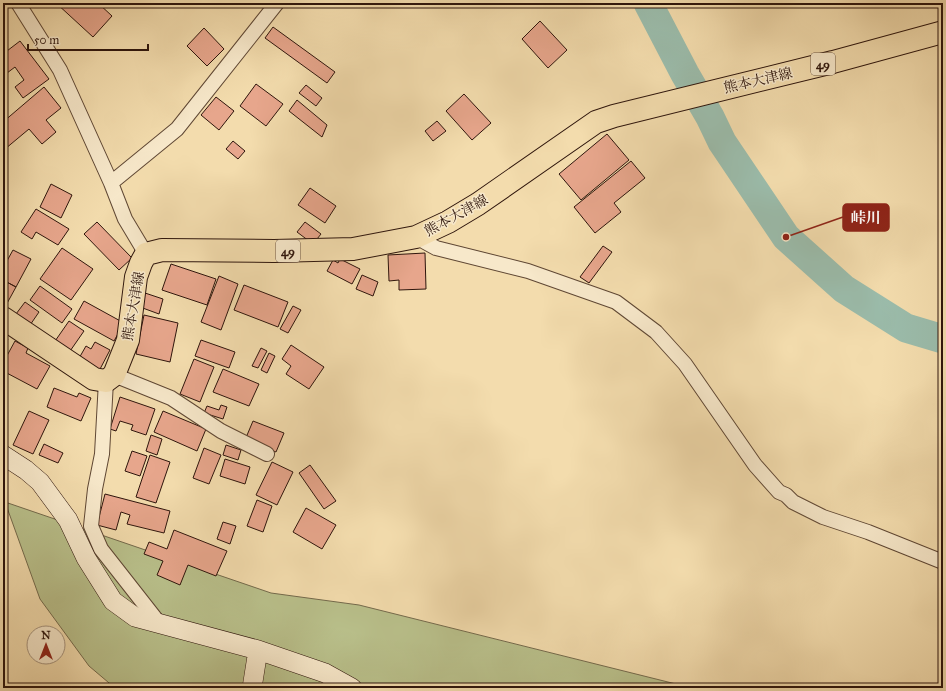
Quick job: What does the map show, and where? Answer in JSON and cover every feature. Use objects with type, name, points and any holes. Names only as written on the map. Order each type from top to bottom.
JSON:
[{"type":"main road","name":"熊本大津線","points":[[110,378],[128,340],[136,277],[146,254],[162,250],[274,251],[353,249],[416,237],[448,222],[478,204],[596,122],[652,106],[833,62],[943,32]]},
{"type":"main road","points":[[3,318],[94,379],[110,378]]},
{"type":"street","points":[[18,3],[60,70],[111,183],[125,220],[146,254]]},
{"type":"street","points":[[111,183],[177,129],[277,3]]},
{"type":"street","points":[[416,237],[436,248],[528,271],[616,302],[656,332],[685,364],[755,465],[778,492],[786,495],[793,502],[823,518],[868,532],[943,562]]},
{"type":"street","points":[[160,623],[101,548],[91,526],[95,489],[102,454],[110,378],[171,398],[221,431],[267,454]]},
{"type":"street","points":[[3,455],[26,470],[40,482],[68,520],[86,558],[113,601],[135,618],[160,623],[258,650],[325,673],[352,688]]},
{"type":"street","points":[[252,688],[258,650]]},
{"type":"green space","points":[[5,502],[271,593],[359,605],[692,688],[115,688],[89,666],[66,635],[66,625],[59,625],[40,599]]},
{"type":"building","points":[[56,3],[98,3],[112,16],[93,37]]},
{"type":"building","points":[[540,21],[567,50],[548,68],[522,39]]},
{"type":"building","points":[[273,27],[335,72],[327,83],[265,38]]},
{"type":"building","points":[[204,28],[224,49],[207,66],[187,46]]},
{"type":"building","points":[[20,41],[49,79],[23,98],[15,87],[24,80],[15,67],[3,76],[3,54]]},
{"type":"building","points":[[256,84],[283,104],[266,126],[240,106]]},
{"type":"building","points":[[306,85],[322,98],[316,106],[299,93]]},
{"type":"building","points":[[44,87],[61,108],[46,120],[56,132],[42,144],[29,129],[5,149],[3,146],[3,122]]},
{"type":"building","points":[[464,94],[491,123],[472,140],[446,111]]},
{"type":"building","points":[[216,97],[234,111],[219,130],[201,115]]},
{"type":"building","points":[[297,100],[327,125],[322,137],[289,111]]},
{"type":"building","points":[[437,121],[446,131],[433,141],[425,131]]},
{"type":"building","points":[[607,134],[629,160],[581,200],[559,174]]},
{"type":"building","points":[[233,141],[245,151],[238,159],[226,149]]},
{"type":"building","points":[[631,161],[645,178],[614,203],[621,212],[595,233],[574,207]]},
{"type":"building","points":[[51,184],[72,195],[61,218],[40,207]]},
{"type":"building","points":[[310,188],[336,206],[325,223],[298,205]]},
{"type":"building","points":[[36,209],[69,229],[58,245],[36,232],[32,239],[21,232]]},
{"type":"building","points":[[97,222],[132,258],[119,270],[84,234]]},
{"type":"building","points":[[305,222],[321,234],[313,244],[297,232]]},
{"type":"building","points":[[603,246],[612,252],[589,283],[580,277]]},
{"type":"building","points":[[62,248],[93,269],[71,300],[40,279]]},
{"type":"building","points":[[13,250],[31,259],[16,287],[3,280],[3,268]]},
{"type":"building","points":[[425,253],[426,289],[399,290],[399,280],[389,281],[388,255]]},
{"type":"building","points":[[340,259],[360,269],[352,284],[327,271],[333,260],[338,263]]},
{"type":"building","points":[[171,264],[216,279],[207,305],[162,290]]},
{"type":"building","points":[[362,275],[378,282],[373,296],[356,289]]},
{"type":"building","points":[[219,276],[238,284],[221,330],[201,322]]},
{"type":"building","points":[[3,280],[16,287],[5,307],[3,305]]},
{"type":"building","points":[[244,285],[288,302],[278,327],[234,310]]},
{"type":"building","points":[[40,286],[72,309],[62,323],[30,300]]},
{"type":"building","points":[[145,293],[163,299],[159,314],[140,307]]},
{"type":"building","points":[[84,301],[124,323],[114,341],[74,319]]},
{"type":"building","points":[[25,302],[39,312],[28,328],[13,318]]},
{"type":"building","points":[[293,306],[301,310],[288,333],[280,329]]},
{"type":"building","points":[[144,315],[178,323],[170,362],[136,354]]},
{"type":"building","points":[[69,321],[84,331],[68,354],[53,344]]},
{"type":"building","points":[[3,335],[8,339],[3,347]]},
{"type":"building","points":[[201,340],[235,352],[229,368],[195,356]]},
{"type":"building","points":[[15,341],[28,348],[26,353],[50,366],[37,389],[3,371],[3,363]]},
{"type":"building","points":[[95,342],[110,350],[99,371],[78,360],[86,346],[91,349]]},
{"type":"building","points":[[291,345],[324,367],[309,389],[286,374],[291,366],[282,359]]},
{"type":"building","points":[[261,348],[267,351],[258,368],[252,366]]},
{"type":"building","points":[[269,353],[275,356],[267,373],[261,370]]},
{"type":"building","points":[[194,359],[214,367],[200,402],[180,394]]},
{"type":"building","points":[[223,369],[259,384],[249,406],[213,392]]},
{"type":"building","points":[[54,388],[77,397],[79,393],[91,398],[81,421],[47,407]]},
{"type":"building","points":[[120,397],[155,409],[146,435],[131,430],[133,425],[120,421],[116,431],[110,429]]},
{"type":"building","points":[[221,405],[227,407],[223,419],[204,413],[207,406],[219,410]]},
{"type":"building","points":[[29,411],[49,420],[33,454],[13,445]]},
{"type":"building","points":[[163,411],[206,429],[197,451],[154,432]]},
{"type":"building","points":[[253,421],[284,433],[276,452],[245,440]]},
{"type":"building","points":[[151,435],[162,439],[157,455],[146,451]]},
{"type":"building","points":[[44,444],[63,453],[58,463],[39,455]]},
{"type":"building","points":[[226,445],[241,450],[238,460],[223,455]]},
{"type":"building","points":[[204,448],[221,455],[209,484],[193,478]]},
{"type":"building","points":[[132,451],[147,456],[140,476],[125,471]]},
{"type":"building","points":[[150,455],[170,462],[156,503],[136,497]]},
{"type":"building","points":[[225,459],[250,467],[245,484],[220,476]]},
{"type":"building","points":[[272,462],[293,472],[277,505],[256,495]]},
{"type":"building","points":[[310,465],[336,501],[324,509],[299,473]]},
{"type":"building","points":[[105,494],[170,511],[164,533],[127,524],[130,515],[121,512],[116,530],[97,525]]},
{"type":"building","points":[[257,500],[272,506],[263,532],[247,526]]},
{"type":"building","points":[[306,508],[336,525],[322,549],[293,532]]},
{"type":"building","points":[[223,522],[236,526],[230,544],[217,539]]},
{"type":"building","points":[[174,530],[227,551],[216,576],[188,565],[180,585],[157,575],[163,561],[144,554],[149,542],[167,549]]},
{"type":"waterway","points":[[648,3],[722,142],[786,237],[844,289],[906,328],[943,339]]},
{"type":"place","name":"峠川","points":[[786,237]]}]
